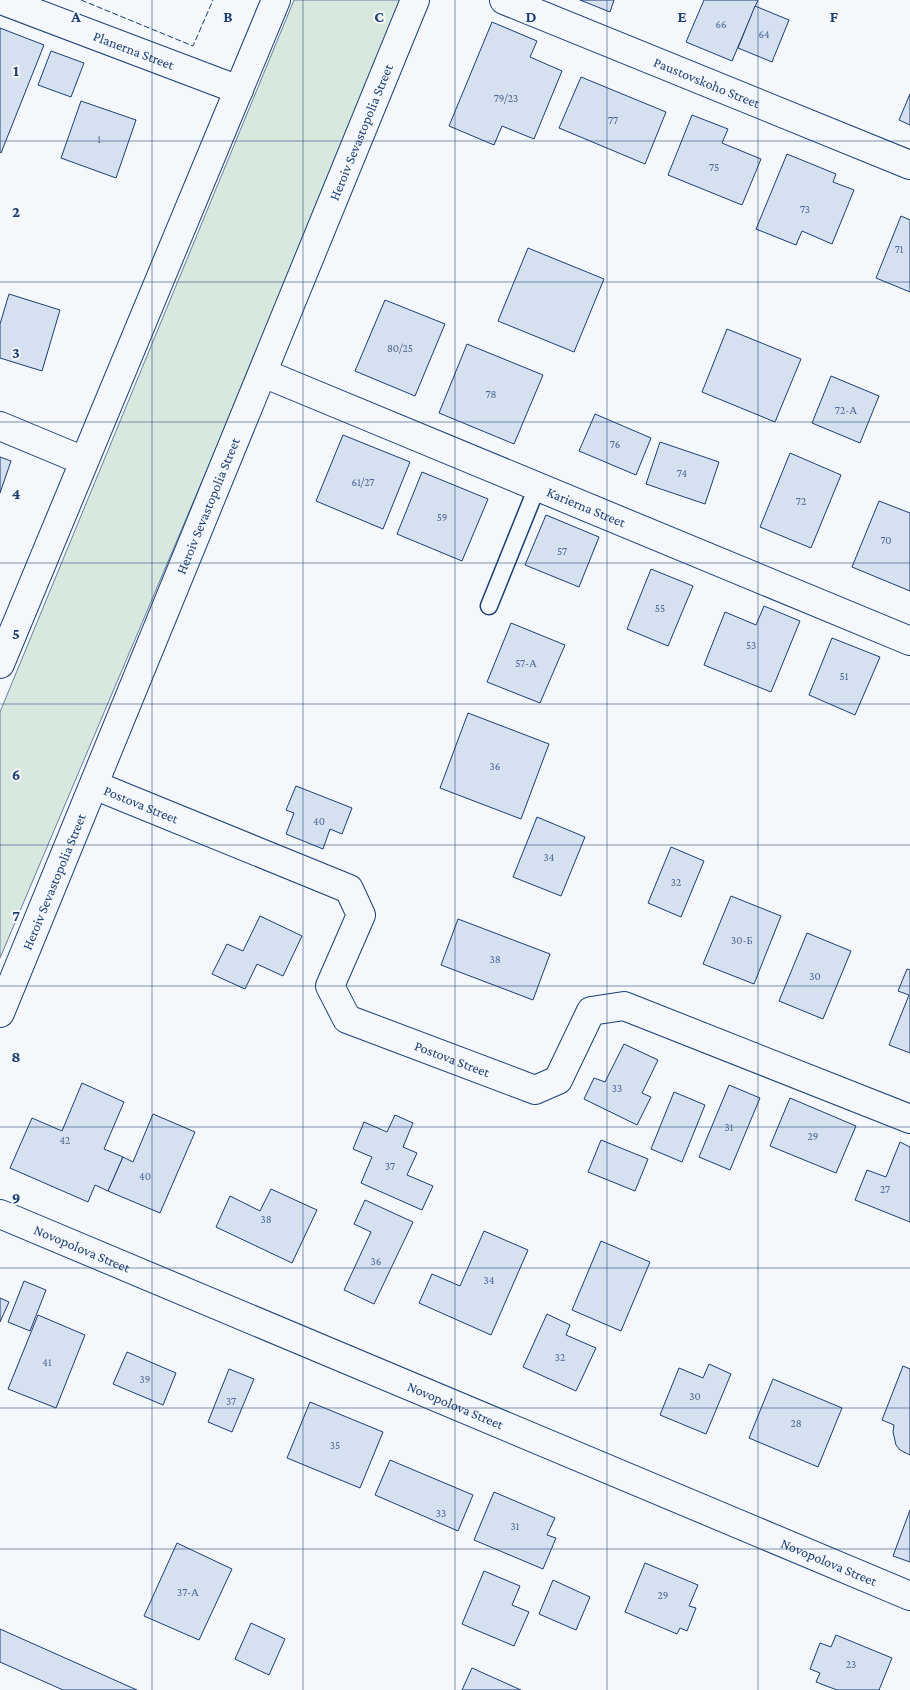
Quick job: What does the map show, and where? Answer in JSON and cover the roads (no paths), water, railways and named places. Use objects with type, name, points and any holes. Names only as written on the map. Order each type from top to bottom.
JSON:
[{"type":"street","name":"Planerna Street","points":[[1,0],[239,90]]},
{"type":"street","points":[[0,664],[276,0]]},
{"type":"street","name":"Heroiv Sevastopolia Street","points":[[0,1013],[415,0]]},
{"type":"street","name":"Paustovskoho Street","points":[[504,0],[910,165]]},
{"type":"street","name":"Karierna Street","points":[[263,374],[910,641]]},
{"type":"street","points":[[0,426],[84,461]]},
{"type":"street","name":"Postova Street","points":[[94,785],[350,889],[361,915],[330,986],[347,1019],[535,1090],[558,1080],[591,1011],[624,1006],[910,1119]]},
{"type":"street","name":"Novopolova Street","points":[[0,1214],[910,1596]]},
{"type":"lane","points":[[489,606],[537,487]]}]
